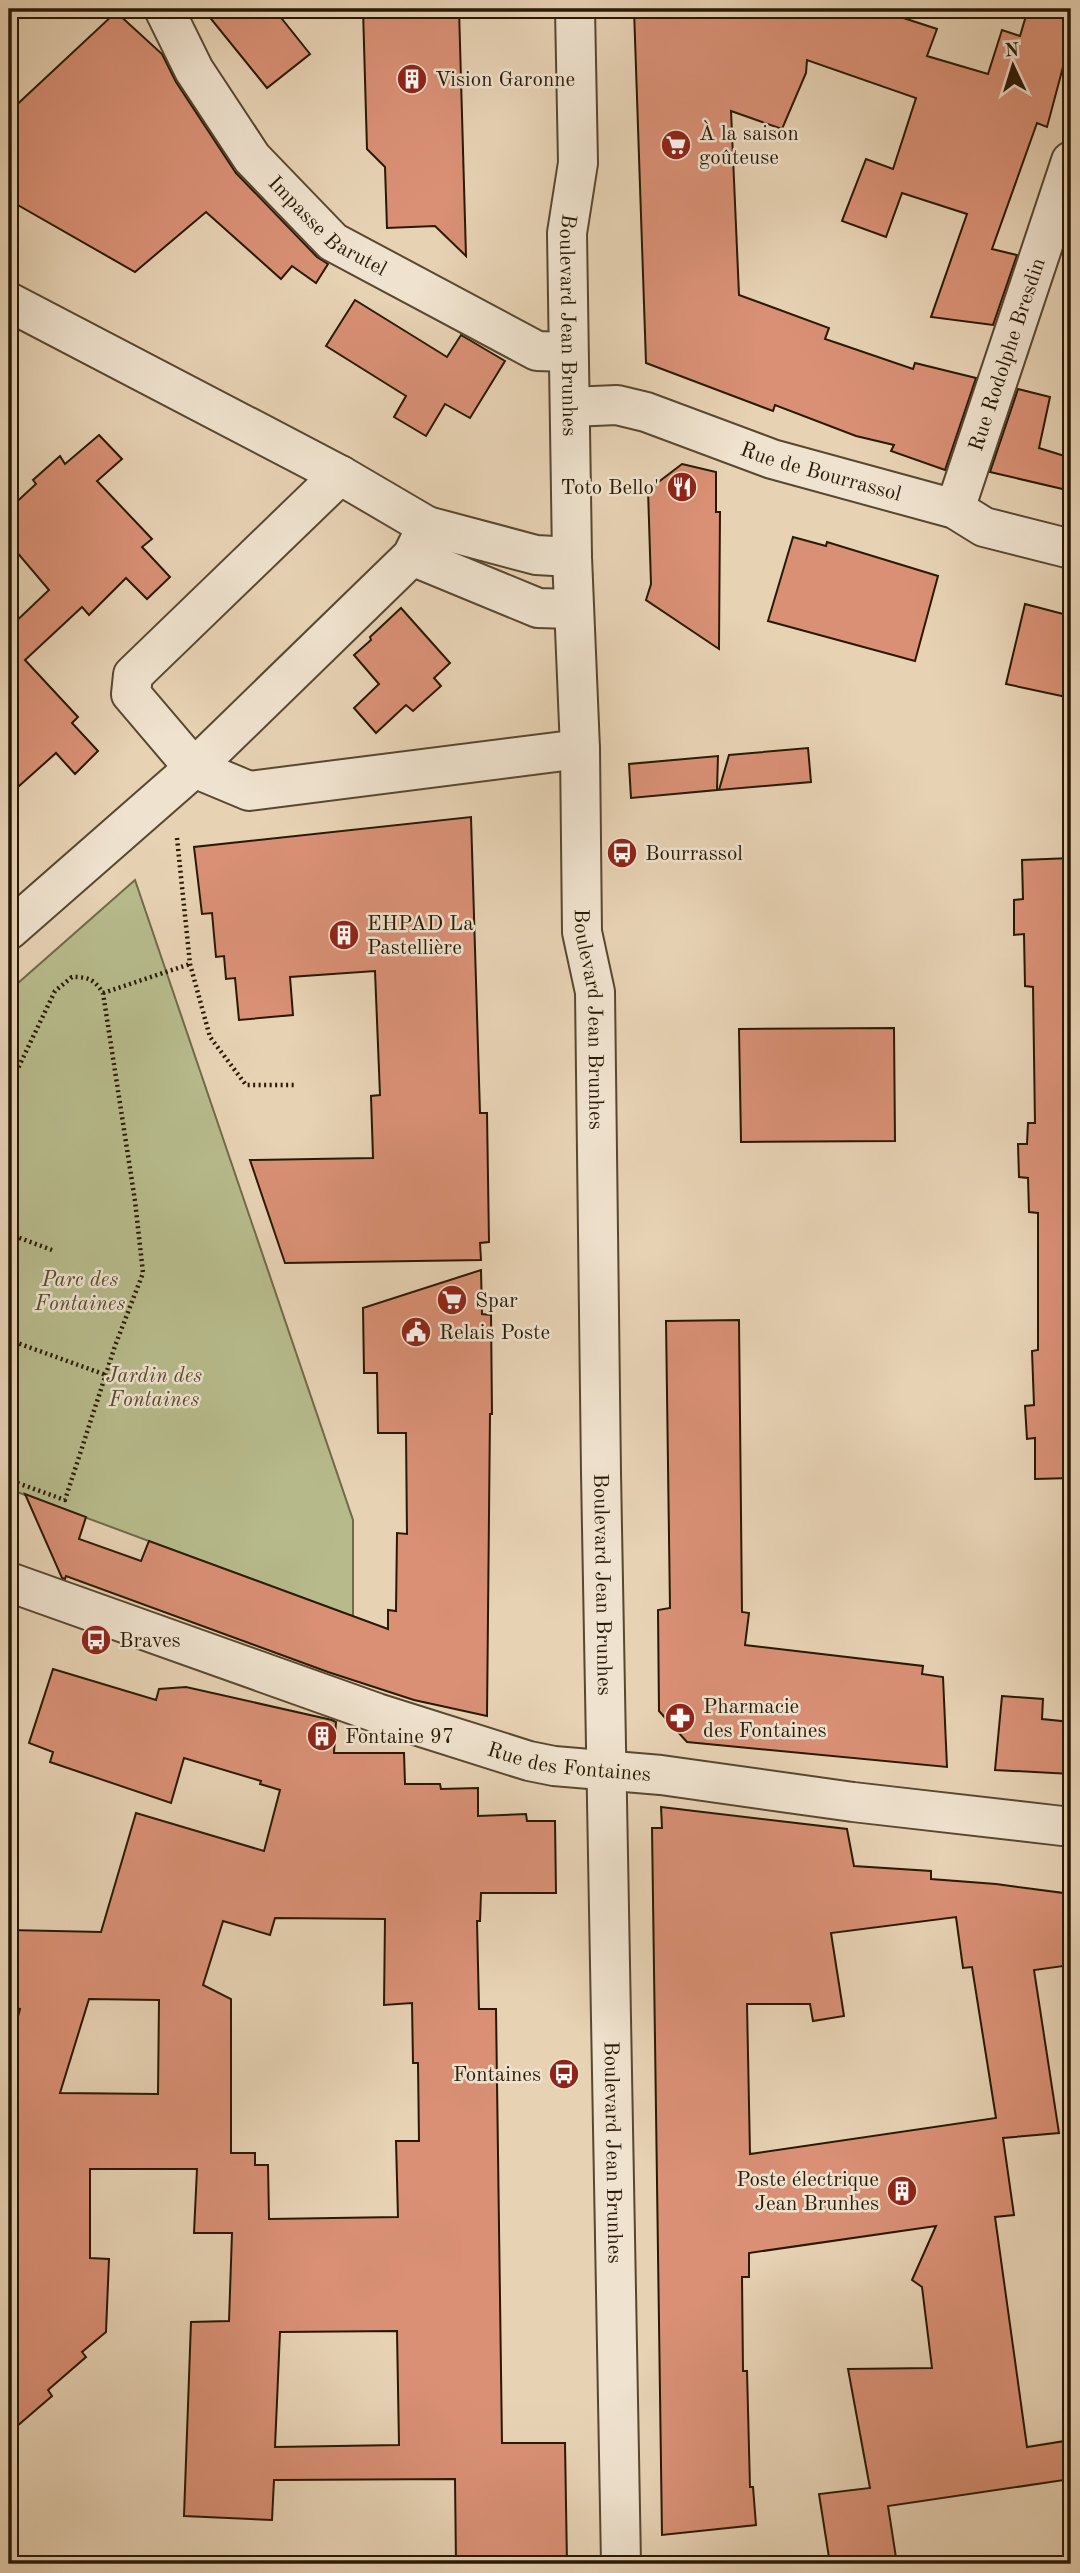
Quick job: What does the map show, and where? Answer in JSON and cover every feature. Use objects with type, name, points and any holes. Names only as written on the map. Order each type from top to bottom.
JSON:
[{"type":"street","name":"Impasse Barutel","points":[[164,9],[194,70],[252,158],[334,242],[537,351],[568,352]]},
{"type":"street","name":"Boulevard Jean Brunhes","points":[[575,9],[578,163],[567,233],[568,352],[573,609],[580,749],[582,932],[595,992],[621,2564]]},
{"type":"street","name":"Rue Rodolphe Bresdin","points":[[955,509],[1071,161]]},
{"type":"street","points":[[9,302],[340,475],[420,541],[538,608],[573,609]]},
{"type":"street","name":"Rue de Bourrassol","points":[[569,407],[617,405],[646,412],[772,459],[955,509],[984,527],[1071,549]]},
{"type":"street","points":[[340,475],[133,675],[131,694],[194,768],[249,791],[580,749]]},
{"type":"street","points":[[420,541],[572,557]]},
{"type":"street","points":[[9,930],[194,768],[420,541]]},
{"type":"street","name":"Rue des Fontaines","points":[[9,1582],[377,1713],[554,1766],[608,1769],[853,1802],[1071,1827]]},
{"type":"path","points":[[149,807],[177,838],[190,964],[210,1037],[246,1086],[294,1085]]},
{"type":"path","points":[[103,993],[190,964]]},
{"type":"path","points":[[9,1087],[55,991],[72,977],[89,977],[103,993],[135,1201],[142,1273],[65,1500],[9,1480]]},
{"type":"path","points":[[9,1234],[52,1250]]},
{"type":"path","points":[[9,1339],[106,1375]]},
{"type":"green space","name":"Jardin des Fontaines","points":[[135,880],[353,1520],[353,1617],[9,1489],[9,991]]},
{"type":"building","points":[[203,9],[274,9],[310,54],[267,88]]},
{"type":"building","name":"Vision Garonne","points":[[363,9],[459,9],[466,256],[435,226],[387,228],[385,167],[367,149]]},
{"type":"building","points":[[634,9],[876,9],[937,29],[927,56],[988,74],[1002,30],[1020,36],[1028,9],[1071,9],[1071,37],[1047,127],[1037,123],[992,249],[1017,255],[993,325],[931,317],[967,214],[902,193],[886,237],[842,221],[866,159],[893,169],[916,98],[807,60],[806,73],[782,129],[731,111],[739,295],[829,328],[825,339],[913,369],[915,363],[976,378],[945,470],[891,451],[894,445],[856,436],[775,405],[773,411],[646,363]]},
{"type":"building","points":[[116,12],[162,54],[176,82],[236,173],[317,257],[328,264],[316,283],[292,266],[281,279],[206,212],[135,272],[9,200],[9,112]]},
{"type":"building","points":[[355,300],[447,357],[461,335],[505,361],[470,418],[445,404],[426,436],[394,417],[406,396],[326,346]]},
{"type":"building","points":[[1018,389],[1050,397],[1039,448],[1071,458],[1071,491],[990,472]]},
{"type":"building","points":[[99,435],[122,459],[97,481],[152,539],[142,547],[170,577],[147,599],[126,578],[89,615],[82,607],[25,660],[78,717],[72,723],[98,751],[75,774],[56,753],[9,795],[9,628],[49,590],[9,543],[9,509],[36,484],[33,480],[60,456],[65,464]]},
{"type":"building","points":[[682,464],[716,472],[716,512],[720,512],[719,649],[646,600],[651,584],[648,490]]},
{"type":"building","points":[[793,537],[826,546],[827,542],[938,576],[915,661],[768,621]]},
{"type":"building","points":[[1025,604],[1071,616],[1071,698],[1006,684]]},
{"type":"building","points":[[401,608],[450,663],[434,678],[441,686],[413,711],[406,705],[376,733],[354,708],[379,684],[354,655]]},
{"type":"building","points":[[808,748],[811,782],[719,790],[729,755]]},
{"type":"building","points":[[718,756],[717,790],[631,798],[629,764]]},
{"type":"building","name":"EHPAD La Pastellière","points":[[471,817],[480,1113],[487,1113],[489,1242],[480,1243],[481,1260],[285,1263],[250,1160],[373,1158],[371,1096],[380,1095],[375,971],[290,977],[293,1015],[239,1020],[235,978],[226,979],[224,956],[216,957],[212,913],[202,914],[194,847]]},
{"type":"building","points":[[1071,858],[1071,1478],[1035,1479],[1035,1438],[1027,1439],[1025,1406],[1034,1405],[1032,1351],[1038,1350],[1038,1213],[1029,1212],[1028,1178],[1019,1177],[1018,1144],[1027,1144],[1028,1123],[1035,1123],[1033,987],[1025,986],[1024,934],[1014,935],[1014,900],[1023,899],[1022,860]]},
{"type":"building","points":[[894,1028],[895,1141],[741,1142],[739,1029]]},
{"type":"building","points":[[481,1270],[482,1314],[491,1315],[487,1716],[414,1700],[328,1672],[66,1576],[65,1579],[62,1578],[25,1494],[86,1517],[79,1539],[141,1561],[149,1541],[388,1629],[388,1610],[396,1611],[397,1533],[407,1534],[406,1433],[378,1433],[377,1373],[364,1373],[363,1308]]},
{"type":"building","points":[[739,1320],[742,1612],[749,1613],[745,1645],[923,1666],[922,1674],[943,1677],[947,1767],[687,1742],[659,1711],[658,1610],[670,1608],[666,1321]]},
{"type":"building","points":[[53,1669],[156,1700],[159,1689],[186,1687],[332,1720],[336,1722],[334,1753],[404,1753],[405,1784],[440,1784],[441,1789],[478,1788],[478,1816],[526,1814],[527,1821],[555,1821],[556,1893],[481,1893],[480,1921],[477,1921],[479,2009],[496,2009],[502,2443],[565,2443],[567,2564],[456,2564],[455,2479],[274,2480],[272,2520],[184,2516],[191,2322],[229,2321],[232,2233],[194,2233],[197,2169],[90,2169],[90,2258],[109,2259],[106,2332],[82,2352],[86,2357],[48,2390],[52,2396],[9,2433],[9,2314],[14,2264],[14,2155],[9,2155],[9,2050],[20,2009],[9,2006],[9,1930],[101,1932],[136,1813],[264,1851],[280,1790],[260,1784],[261,1781],[184,1758],[171,1803],[50,1762],[53,1752],[29,1743]],"holes":[[[275,1918],[385,1919],[384,2005],[412,2003],[413,2063],[418,2063],[419,2141],[396,2141],[398,2217],[269,2219],[268,2165],[255,2165],[255,2153],[231,2153],[231,1999],[203,1985],[223,1921],[270,1935]],[[89,1999],[159,2000],[158,2094],[60,2093]],[[397,2331],[399,2445],[275,2447],[280,2332]]]},
{"type":"building","points":[[1002,1696],[1043,1699],[1042,1719],[1071,1722],[1071,1774],[995,1770]]},
{"type":"building","points":[[661,1807],[847,1829],[854,1866],[931,1871],[931,1879],[1071,1894],[1071,1965],[1034,1970],[1059,2133],[1003,2138],[1014,2215],[995,2217],[1027,2447],[1071,2440],[1071,2479],[888,2506],[897,2564],[830,2564],[819,2494],[870,2488],[848,2369],[932,2368],[922,2287],[912,2280],[936,2226],[749,2253],[749,2277],[742,2277],[743,2371],[747,2371],[750,2487],[753,2487],[756,2525],[662,2535],[652,1828],[662,1828]],"holes":[[[956,1917],[963,1968],[972,1967],[996,2118],[750,2154],[747,2004],[810,2004],[813,2021],[844,2016],[831,1933]]]},
{"type":"place","name":"Vision Garonne","points":[[412,79]]},
{"type":"place","name":"À la saison goûteuse","points":[[676,145]]},
{"type":"place","name":"Toto Bello'","points":[[682,487]]},
{"type":"place","name":"Bourrassol","points":[[622,853]]},
{"type":"place","name":"EHPAD La Pastellière","points":[[344,935]]},
{"type":"place","name":"Spar","points":[[452,1300]]},
{"type":"place","name":"Relais Poste","points":[[416,1332]]},
{"type":"place","name":"Braves","points":[[96,1640]]},
{"type":"place","name":"Pharmacie des Fontaines","points":[[680,1718]]},
{"type":"place","name":"Fontaine 97","points":[[322,1736]]},
{"type":"place","name":"Fontaines","points":[[564,2074]]},
{"type":"place","name":"Poste électrique Jean Brunhes","points":[[902,2191]]},
{"type":"park label","name":"Parc des Fontaines","points":[[80,1291]]}]
